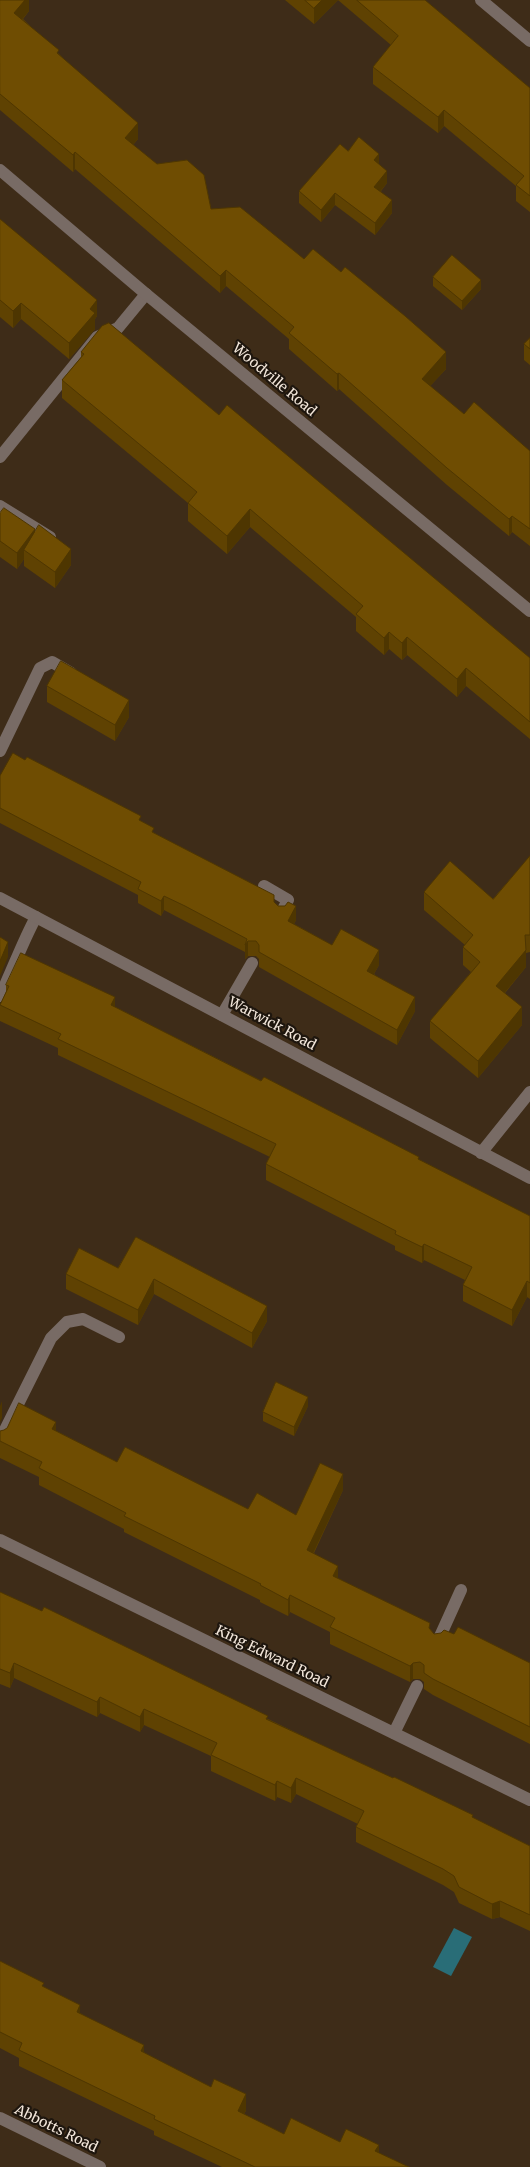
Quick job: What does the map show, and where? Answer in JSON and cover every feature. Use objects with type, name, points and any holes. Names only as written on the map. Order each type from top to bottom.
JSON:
[{"type":"street","points":[[481,0],[530,41]]},
{"type":"street","name":"Woodville Road","points":[[0,170],[146,294],[530,611]]},
{"type":"street","points":[[0,457],[97,337],[118,328],[146,294]]},
{"type":"street","points":[[0,506],[63,547]]},
{"type":"street","points":[[0,751],[40,668],[52,662],[85,682]]},
{"type":"street","points":[[264,886],[288,900],[281,913]]},
{"type":"street","name":"Warwick Road","points":[[0,898],[530,1178]]},
{"type":"street","points":[[0,996],[16,962],[20,947],[36,917]]},
{"type":"street","points":[[222,1015],[252,963]]},
{"type":"street","points":[[481,1153],[530,1092]]},
{"type":"street","points":[[0,1440],[51,1338],[67,1322],[83,1319],[119,1337]]},
{"type":"street","name":"King Edward Road","points":[[0,1540],[530,1800]]},
{"type":"street","points":[[437,1643],[461,1590]]},
{"type":"street","points":[[394,1733],[416,1686]]},
{"type":"street","name":"Abbotts Road","points":[[0,2118],[100,2167]]},
{"type":"water","points":[[454,1928],[472,1937],[451,1976],[433,1967]]},
{"type":"building","points":[[0,0],[25,0],[14,13],[59,50],[57,53],[138,123],[125,138],[157,164],[187,160],[204,175],[211,209],[240,207],[304,259],[313,249],[341,272],[345,267],[446,352],[422,379],[464,414],[474,402],[530,451],[530,529],[512,516],[509,519],[447,468],[339,373],[337,374],[289,333],[294,327],[226,270],[220,276],[75,152],[73,155],[0,94]]},
{"type":"building","points":[[305,0],[322,0],[314,8]]},
{"type":"building","points":[[357,0],[425,0],[530,88],[530,196],[516,185],[524,176],[444,110],[438,117],[373,67],[398,36]]},
{"type":"building","points":[[359,137],[379,154],[374,160],[387,171],[374,187],[392,200],[375,223],[335,193],[321,210],[299,191],[340,144],[348,151]]},
{"type":"building","points":[[0,219],[97,300],[90,309],[95,313],[69,343],[21,303],[13,311],[0,300]]},
{"type":"building","points":[[452,255],[481,280],[462,301],[433,277]]},
{"type":"building","points":[[109,323],[219,415],[227,405],[530,658],[530,722],[466,668],[457,679],[407,637],[402,643],[389,632],[384,638],[356,614],[363,606],[250,509],[227,536],[188,503],[197,492],[62,380],[84,354],[81,352],[102,326]]},
{"type":"building","points":[[530,338],[530,349],[524,344]]},
{"type":"building","points":[[4,508],[35,529],[17,553],[0,541],[0,513]]},
{"type":"building","points":[[39,525],[71,549],[55,572],[24,550]]},
{"type":"building","points":[[61,661],[129,700],[115,725],[47,686]]},
{"type":"building","points":[[13,753],[25,760],[27,757],[141,816],[139,820],[154,828],[152,832],[274,895],[274,902],[278,906],[285,906],[288,902],[296,906],[288,921],[332,945],[341,929],[379,950],[367,971],[415,997],[397,1030],[259,952],[259,945],[256,941],[248,941],[245,945],[247,939],[164,896],[161,901],[138,889],[141,882],[0,808],[0,776]]},
{"type":"building","points":[[530,856],[530,935],[525,935],[526,950],[496,986],[522,1007],[478,1061],[430,1021],[480,962],[463,947],[473,935],[424,892],[450,861],[493,899]]},
{"type":"building","points":[[0,937],[8,942],[0,961]]},
{"type":"building","points":[[21,953],[115,997],[111,1005],[261,1081],[264,1077],[530,1216],[530,1283],[527,1281],[512,1310],[463,1285],[472,1267],[424,1244],[422,1247],[395,1234],[396,1231],[266,1164],[276,1144],[58,1039],[61,1034],[0,1005],[9,986],[6,985]]},
{"type":"building","points":[[136,1237],[267,1306],[252,1333],[154,1279],[138,1310],[66,1274],[79,1248],[118,1268]]},
{"type":"building","points":[[276,1382],[308,1397],[294,1427],[263,1412]]},
{"type":"building","points":[[19,1403],[56,1422],[52,1429],[117,1462],[125,1447],[248,1509],[257,1493],[296,1515],[320,1463],[343,1474],[307,1550],[338,1566],[333,1576],[430,1623],[429,1628],[434,1634],[441,1633],[444,1630],[454,1634],[458,1627],[530,1663],[530,1727],[433,1679],[424,1673],[424,1665],[420,1662],[413,1663],[410,1666],[330,1627],[335,1618],[290,1595],[288,1600],[261,1584],[124,1516],[126,1513],[39,1468],[42,1462],[0,1441],[0,1431],[7,1428]]},
{"type":"building","points":[[0,1592],[42,1611],[44,1607],[268,1716],[266,1719],[473,1815],[472,1817],[530,1846],[530,1915],[500,1901],[492,1904],[459,1887],[454,1876],[443,1869],[356,1827],[364,1811],[296,1778],[291,1788],[277,1781],[275,1785],[211,1755],[217,1743],[144,1709],[140,1717],[100,1697],[97,1702],[14,1663],[10,1673],[0,1669]]},
{"type":"building","points":[[0,1961],[44,1983],[42,1986],[80,2005],[77,2012],[144,2045],[141,2051],[211,2087],[214,2079],[246,2094],[238,2111],[284,2134],[291,2118],[340,2142],[346,2129],[379,2145],[375,2151],[409,2167],[255,2167],[154,2119],[155,2116],[19,2050],[22,2043],[0,2032]]}]
